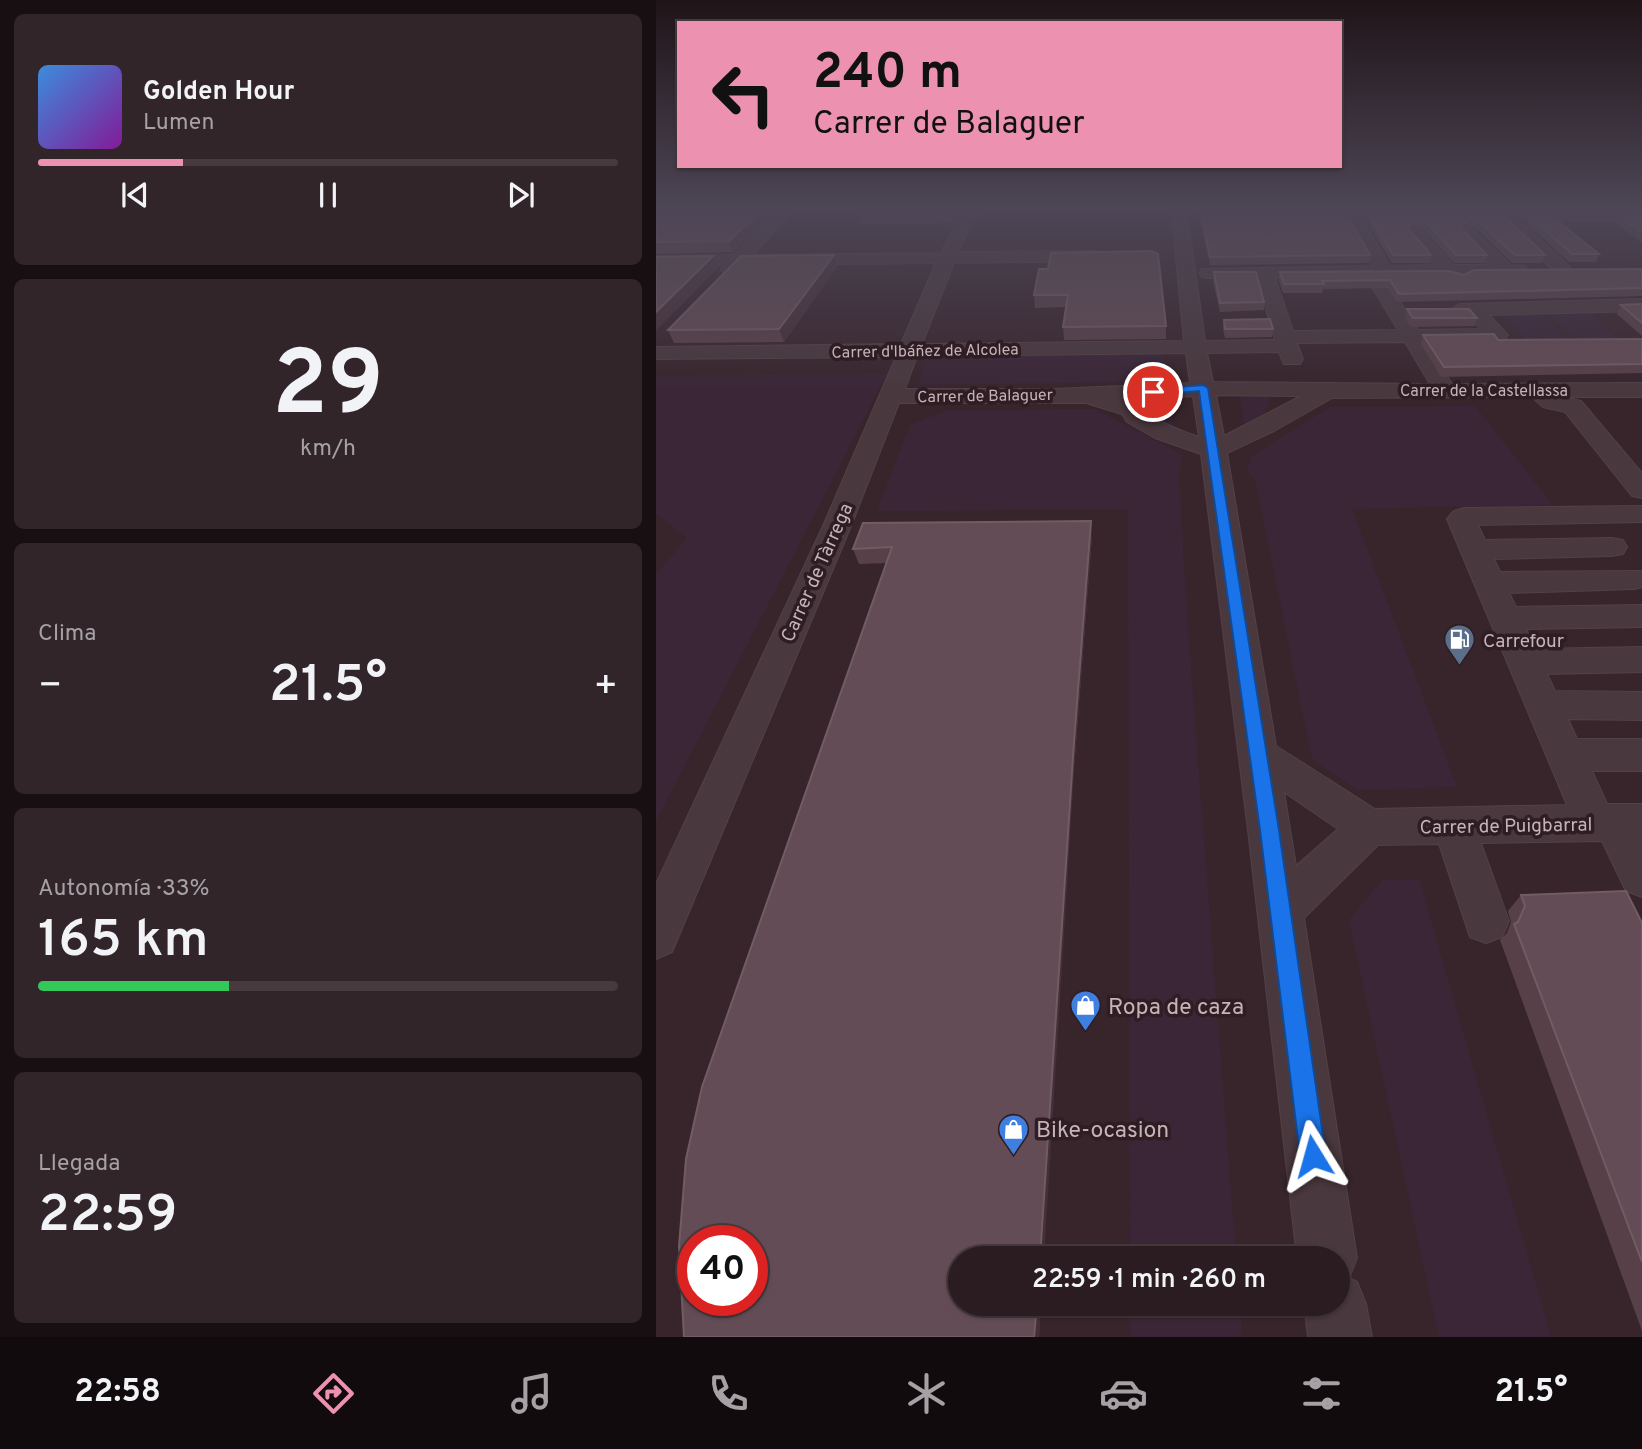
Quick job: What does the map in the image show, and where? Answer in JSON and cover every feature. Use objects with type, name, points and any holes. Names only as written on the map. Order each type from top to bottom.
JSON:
[{"type":"street","points":[[720,279],[729,269]]},
{"type":"street","name":"Carrer de Tàrrega","points":[[656,936],[850,526],[891,396],[943,269]]},
{"type":"street","points":[[1188,269],[1196,297],[1192,321],[1195,347],[1213,450],[1280,910],[1325,1246]]},
{"type":"street","points":[[1233,269],[1264,273],[1505,271],[1631,297]]},
{"type":"street","points":[[1552,269],[1563,283]]},
{"type":"street","points":[[1448,271],[1461,275],[1479,294],[1563,283]]},
{"type":"street","points":[[1378,272],[1391,302],[1445,390]]},
{"type":"street","points":[[1264,273],[1265,295],[1284,334],[1301,388]]},
{"type":"street","points":[[1360,294],[1421,310]]},
{"type":"street","points":[[1265,295],[1297,295]]},
{"type":"street","points":[[1447,310],[1631,297]]},
{"type":"street","points":[[1254,320],[1284,334],[1498,335],[1473,310]]},
{"type":"street","points":[[1192,321],[1217,321]]},
{"type":"street","name":"Carrer d'Ibáñez de Alcolea","points":[[659,346],[911,350],[1195,347],[1284,334]]},
{"type":"street","points":[[1458,335],[1498,390]]},
{"type":"street","points":[[1329,336],[1340,364],[1338,391]]},
{"type":"street","name":"Carrer de la Castellassa","points":[[1203,388],[1301,388],[1338,391],[1642,390]]},
{"type":"street","name":"Carrer de Balaguer","points":[[891,396],[1078,394],[1203,388]]},
{"type":"street","points":[[1268,389],[1280,395],[1284,404],[1281,416]]},
{"type":"street","points":[[1539,390],[1547,400],[1573,406],[1642,490]]},
{"type":"street","name":"Carrer de la Castellassa","points":[[1213,450],[1338,391]]},
{"type":"street","points":[[1131,409],[1134,400],[1153,392]]},
{"type":"street","name":"Carrer de Balaguer","points":[[1078,394],[1115,402],[1131,409],[1149,426],[1213,450]]},
{"type":"street","points":[[1642,514],[1461,519],[1565,755],[1617,823],[1642,877]]},
{"type":"street","points":[[1589,515],[1639,583]]},
{"type":"street","points":[[1473,550],[1612,547]]},
{"type":"street","points":[[1488,583],[1639,583]]},
{"type":"street","points":[[1504,618],[1642,616]]},
{"type":"street","points":[[1523,662],[1642,659]]},
{"type":"street","points":[[1543,705],[1642,706]]},
{"type":"street","points":[[1257,754],[1369,827],[1280,910]]},
{"type":"street","points":[[1565,755],[1642,755]]},
{"type":"street","name":"Carrer de Puigbarral","points":[[1369,827],[1617,823]]},
{"type":"street","points":[[1454,826],[1486,920]]},
{"type":"street","points":[[1337,1316],[1340,1337]]},
{"type":"shaded area","points":[[1591,314],[1616,338],[1575,339],[1551,315]]},
{"type":"shaded area","points":[[1504,315],[1543,315],[1566,339],[1525,340]]},
{"type":"shaded area","points":[[1163,353],[1168,374],[1153,382],[918,385],[926,357]]},
{"type":"shaded area","points":[[887,374],[656,821],[656,574],[687,538],[656,514],[656,376]]},
{"type":"shaded area","points":[[1271,394],[1266,412],[1245,428],[1239,395]]},
{"type":"shaded area","points":[[1170,396],[1174,430],[1146,413],[1143,407],[1151,398]]},
{"type":"shaded area","points":[[1475,406],[1553,505],[1352,509],[1457,787],[1358,790],[1312,759],[1255,479],[1247,471],[1252,456],[1330,407]]},
{"type":"shaded area","points":[[1094,409],[1180,453],[1182,457],[1179,474],[1187,616],[1235,1246],[1130,1246],[1128,509],[877,511],[910,425],[945,411]]},
{"type":"shaded area","points":[[1419,879],[1551,1337],[1439,1337],[1349,920],[1382,880]]},
{"type":"shaded area","points":[[1130,1316],[1241,1316],[1242,1337],[1130,1337]]},
{"type":"building","points":[[656,269],[699,269],[656,312]]},
{"type":"building","points":[[728,269],[823,269],[779,329],[668,330]]},
{"type":"building","points":[[1039,269],[1160,269],[1166,326],[1063,327],[1068,295],[1034,295]]},
{"type":"building","points":[[1642,269],[1642,288],[1399,294],[1390,280],[1284,284],[1280,272],[1449,271],[1464,275],[1474,270]]},
{"type":"building","points":[[1214,272],[1256,272],[1264,302],[1220,303]]},
{"type":"building","points":[[1642,304],[1642,323],[1621,305]]},
{"type":"building","points":[[1407,309],[1469,309],[1477,318],[1413,318]]},
{"type":"building","points":[[1270,319],[1273,329],[1225,329],[1224,320]]},
{"type":"building","points":[[1494,334],[1498,340],[1642,339],[1642,364],[1444,367],[1423,335]]},
{"type":"building","points":[[1091,521],[1041,1246],[948,1246],[948,1316],[1036,1316],[1034,1337],[684,1337],[683,1316],[768,1316],[768,1225],[681,1225],[686,1159],[702,1087],[892,547],[853,549],[863,523]]},
{"type":"building","points":[[1626,891],[1642,923],[1642,1262],[1514,924],[1518,922],[1525,906],[1521,895]]},
{"type":"place","name":"Carrefour","points":[[1460,667]]},
{"type":"place","name":"Ropa de caza","points":[[1085,1033]]},
{"type":"place","name":"Bike-ocasion","points":[[1013,1156]]},
{"type":"route","points":[[1153,392],[1203,388],[1269,830],[1313,1156]]}]
